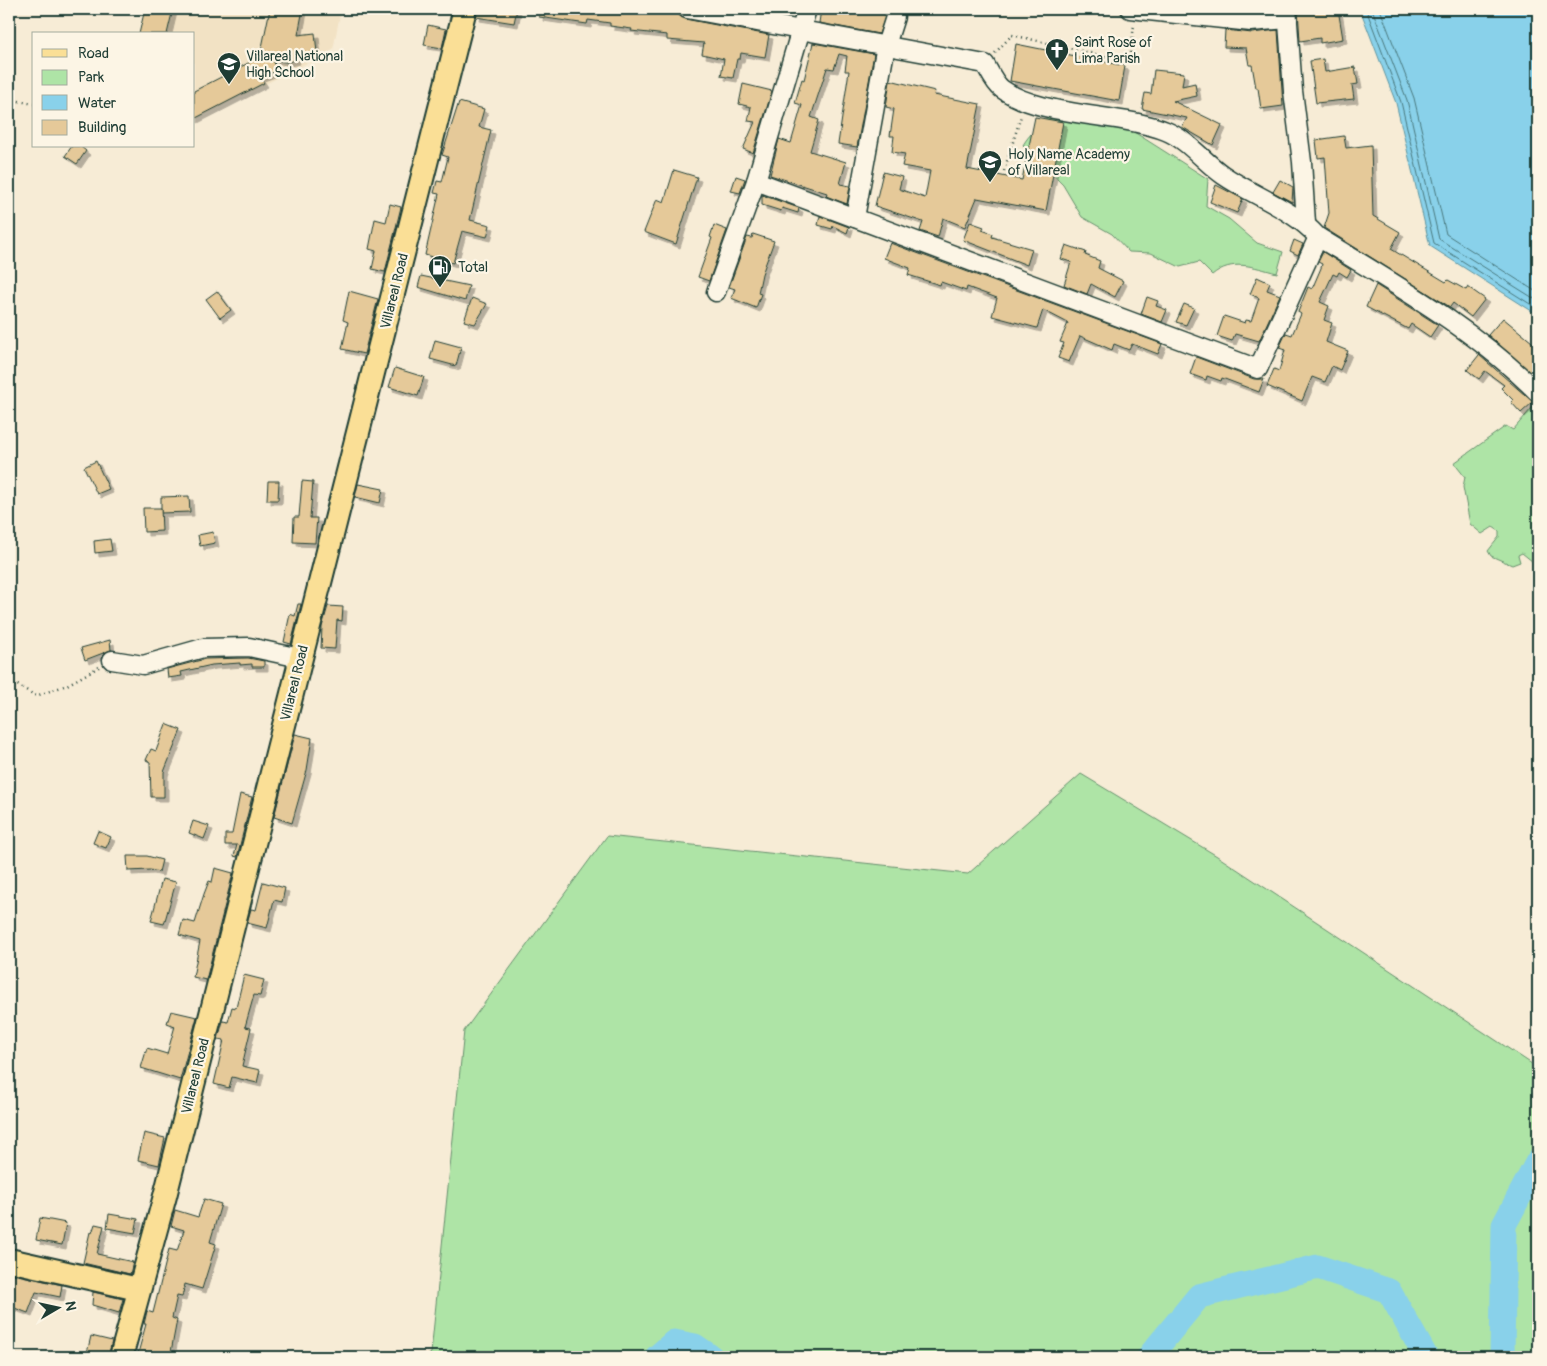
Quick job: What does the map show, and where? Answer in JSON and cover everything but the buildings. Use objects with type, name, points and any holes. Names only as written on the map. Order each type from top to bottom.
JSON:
[{"type":"main road","name":"Villareal Road","points":[[121,1357],[138,1289],[165,1196],[465,9]]},
{"type":"main road","points":[[9,1260],[138,1289]]},
{"type":"street","points":[[687,9],[985,64],[1001,89],[1026,100],[1054,108],[1124,120],[1168,132],[1223,175],[1306,223],[1318,237],[1434,308],[1523,377],[1538,393]]},
{"type":"street","points":[[716,292],[756,181],[807,9]]},
{"type":"street","points":[[1134,13],[1251,22],[1288,14],[1293,91],[1302,162],[1306,223]]},
{"type":"street","points":[[855,218],[886,45],[895,17]]},
{"type":"street","points":[[756,181],[1258,369],[1318,237]]},
{"type":"street","points":[[112,660],[143,665],[203,648],[249,647],[300,658]]},
{"type":"path","points":[[985,64],[1012,35],[1130,62],[1134,13]]},
{"type":"path","points":[[9,99],[32,104]]},
{"type":"path","points":[[1004,171],[1026,100]]},
{"type":"path","points":[[9,680],[36,696],[68,685],[112,660]]},
{"type":"shaded area","name":"Villareal National High School","points":[[146,9],[341,9],[333,50],[195,119],[195,32],[140,32]]},
{"type":"green space","points":[[1052,111],[1112,118],[1208,179],[1206,206],[1229,219],[1257,243],[1283,252],[1277,273],[1235,265],[1212,275],[1199,262],[1180,267],[1151,253],[1129,252],[1112,234],[1082,217],[1063,185],[1023,145]]},
{"type":"green space","points":[[1538,401],[1538,566],[1522,553],[1518,555],[1520,562],[1512,565],[1491,556],[1488,551],[1499,537],[1499,531],[1493,527],[1482,534],[1470,524],[1463,487],[1465,477],[1454,463],[1506,426],[1513,430]]},
{"type":"green space","points":[[1081,774],[1217,856],[1538,1068],[1538,1357],[426,1357],[431,1353],[464,1031],[607,836],[968,874]]},
{"type":"water","points":[[1360,9],[1538,9],[1538,315],[1430,246],[1396,103]]},
{"type":"waterway","points":[[1502,1357],[1504,1225],[1538,1161]]},
{"type":"waterway","points":[[1149,1357],[1199,1296],[1318,1267],[1389,1291],[1426,1357]]},
{"type":"waterway","points":[[657,1357],[674,1342],[695,1346],[711,1357]]},
{"type":"place","name":"Saint Rose of Lima Parish","points":[[1057,71]]},
{"type":"place","name":"Villareal National High School","points":[[229,85]]},
{"type":"place","name":"Holy Name Academy of Villareal","points":[[990,183]]},
{"type":"place","name":"Total","points":[[440,288]]}]
